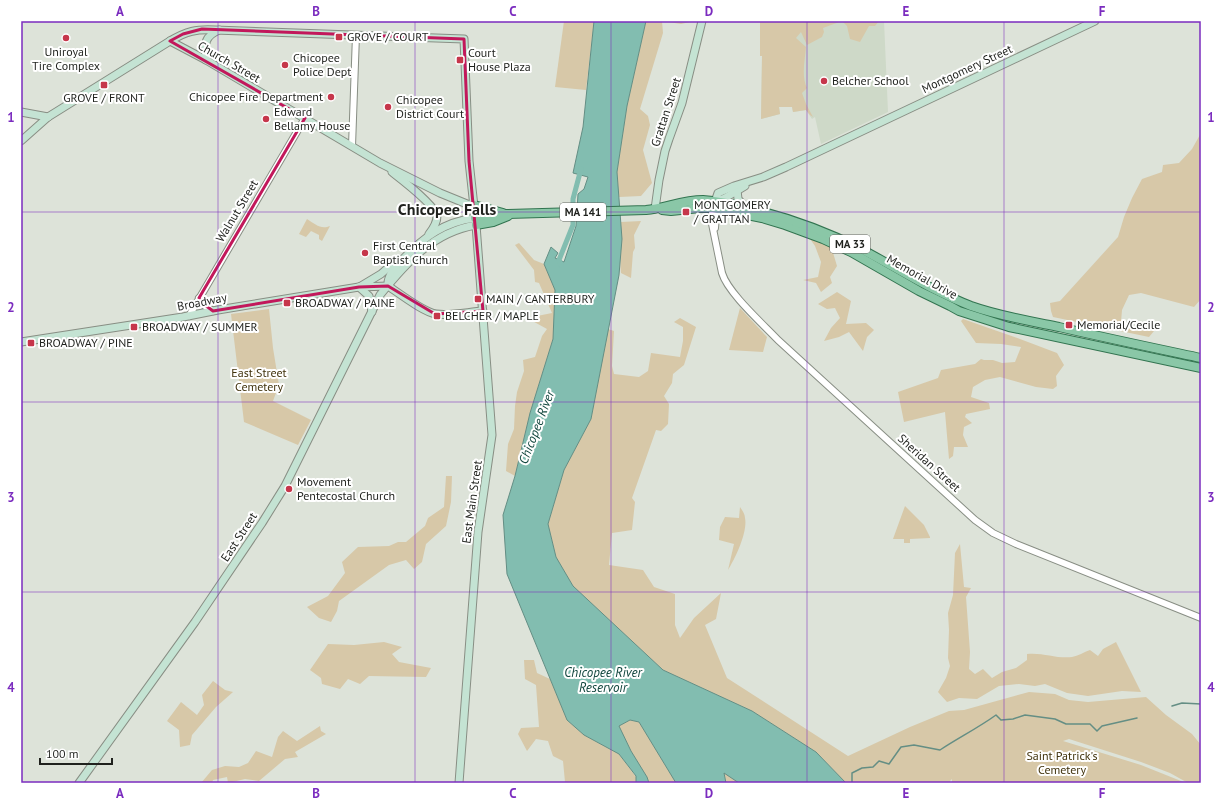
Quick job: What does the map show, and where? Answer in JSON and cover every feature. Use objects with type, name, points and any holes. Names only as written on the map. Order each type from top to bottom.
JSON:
[{"type":"main road","name":"Grattan Street","points":[[655,209],[659,180],[666,148],[682,103],[702,21]]},
{"type":"main road","name":"Montgomery Street","points":[[714,205],[737,190],[761,178],[1095,21]]},
{"type":"main road","points":[[21,141],[48,117],[183,34],[197,30],[220,30],[356,35]]},
{"type":"main road","points":[[206,60],[205,46],[207,40],[212,34],[220,30]]},
{"type":"main road","name":"East Main Street","points":[[356,35],[464,39],[469,161],[483,311],[492,435],[478,532],[459,783]]},
{"type":"main road","name":"Church Street","points":[[170,41],[206,60],[380,163],[440,193],[467,204],[474,205]]},
{"type":"main road","points":[[21,112],[48,117]]},
{"type":"main road","name":"Church Street","points":[[380,163],[405,182],[435,211],[436,222],[428,236]]},
{"type":"main road","name":"Montgomery Street","points":[[714,205],[718,193],[728,188],[761,178]]},
{"type":"main road","points":[[737,190],[738,200],[745,207]]},
{"type":"main road","name":"Memorial Drive","points":[[655,209],[675,207],[698,200],[774,221],[823,239],[861,257],[938,301],[959,311],[1009,327],[1201,368]]},
{"type":"main road","points":[[474,205],[509,214]]},
{"type":"main road","name":"Memorial Drive","points":[[714,205],[745,207],[788,219],[827,233],[860,249],[936,291],[983,310],[1026,321],[1201,358]]},
{"type":"main road","name":"MA 141","points":[[475,221],[509,214],[655,209]]},
{"type":"main road","points":[[372,312],[369,296],[359,287],[381,274],[428,236],[450,224],[466,219],[475,221]]},
{"type":"main road","points":[[388,286],[410,262],[435,240],[475,221]]},
{"type":"main road","points":[[388,286],[387,281],[391,274],[415,247]]},
{"type":"main road","points":[[388,286],[422,308],[435,314],[483,311]]},
{"type":"main road","name":"Broadway","points":[[21,342],[189,316],[359,287],[388,286]]},
{"type":"main road","name":"East Street","points":[[79,783],[179,646],[262,523],[285,486],[380,295],[388,286]]},
{"type":"street","points":[[352,146],[356,35]]},
{"type":"street","name":"Walnut Street","points":[[189,316],[305,118]]},
{"type":"street","name":"Sheridan Street","points":[[714,205],[711,219],[724,279],[749,310],[778,340],[975,520],[993,533],[1016,544],[1201,618]]},
{"type":"street","points":[[199,298],[205,306],[213,311]]},
{"type":"highlighted area","points":[[202,29],[464,39],[469,161],[483,311],[435,314],[388,286],[359,287],[213,311],[201,302],[199,298],[305,118],[170,41],[183,34]]},
{"type":"shaded area","name":"Belcher School","points":[[760,21],[884,21],[888,112],[821,144],[815,117],[812,119],[806,110],[793,112],[792,107],[779,107],[780,114],[761,119],[762,56],[760,56]]},
{"type":"green space","points":[[564,21],[594,21],[586,90],[555,87]]},
{"type":"green space","points":[[646,21],[662,21],[663,33],[640,109],[648,116],[650,125],[643,150],[652,183],[641,196],[619,197],[617,172],[627,106]]},
{"type":"green space","points":[[662,21],[694,21],[681,24]]},
{"type":"green space","points":[[760,21],[842,21],[823,28],[824,32],[822,37],[807,45],[801,32],[796,38],[806,47],[804,78],[807,88],[802,93],[813,117],[806,110],[793,112],[792,107],[779,107],[780,114],[761,119],[762,56],[760,56]]},
{"type":"green space","points":[[842,21],[879,21],[875,26],[869,26],[860,42],[850,39],[847,26]]},
{"type":"green space","points":[[1201,133],[1201,299],[1194,307],[1141,293],[1129,295],[1122,310],[1121,322],[1126,326],[1154,331],[1149,337],[1053,317],[1050,303],[1060,301],[1118,237],[1124,217],[1142,179],[1162,172],[1163,165],[1179,163],[1192,149]]},
{"type":"green space","points":[[307,219],[321,227],[330,226],[322,241],[319,239],[319,235],[311,231],[306,237],[299,234]]},
{"type":"green space","points":[[641,221],[634,235],[635,248],[633,252],[631,278],[621,273],[621,222]]},
{"type":"green space","points":[[808,236],[831,246],[837,266],[830,277],[832,283],[821,292],[816,283],[803,280],[818,277],[821,262],[815,246]]},
{"type":"green space","points":[[519,243],[534,260],[544,264],[555,290],[553,339],[530,413],[515,476],[506,471],[508,444],[514,429],[517,392],[524,371],[523,360],[535,357],[542,336],[547,329],[527,318],[552,313],[539,283],[535,282],[534,270],[515,245]]},
{"type":"green space","points":[[837,292],[851,301],[846,324],[866,323],[874,330],[867,337],[863,351],[849,332],[839,337],[824,341],[831,328],[840,318],[835,308],[827,309],[818,304]]},
{"type":"green space","points":[[740,308],[767,337],[763,352],[729,350]]},
{"type":"green space","name":"East Street Cemetery","points":[[269,309],[279,385],[273,401],[311,420],[298,445],[244,422],[231,314]]},
{"type":"green space","name":"Saint Patrick's Cemetery","points":[[680,318],[696,327],[684,365],[673,374],[672,383],[664,396],[669,404],[668,424],[661,431],[656,430],[632,498],[635,502],[632,530],[612,533],[609,565],[643,570],[654,587],[675,594],[675,625],[680,638],[694,618],[721,593],[716,619],[705,625],[727,678],[848,756],[910,727],[949,711],[964,710],[1029,692],[1055,694],[1069,700],[1088,702],[1146,697],[1166,715],[1192,734],[1201,745],[1201,783],[1188,783],[1170,773],[1141,762],[1069,739],[1063,741],[1141,765],[1186,783],[952,783],[952,779],[950,783],[846,783],[816,752],[752,711],[663,670],[573,586],[556,557],[548,524],[564,470],[591,419],[608,329],[614,331],[612,366],[614,374],[639,377],[648,371],[651,353],[680,357],[683,341],[683,327],[674,322]]},
{"type":"green space","points":[[963,319],[1057,353],[1064,365],[1056,376],[1057,386],[1053,389],[1036,387],[1000,377],[985,380],[973,387],[971,397],[989,403],[990,409],[966,414],[965,417],[972,423],[964,427],[963,435],[968,447],[954,447],[953,456],[949,459],[945,412],[904,422],[898,392],[938,378],[941,370],[975,364],[981,359],[993,360],[1002,363],[1015,362],[1021,347],[1001,344],[976,343],[961,321]]},
{"type":"green space","points":[[446,476],[452,476],[451,502],[446,526],[426,544],[422,562],[414,569],[406,560],[389,565],[339,601],[337,611],[331,622],[319,618],[307,607],[328,596],[345,573],[342,562],[358,547],[389,546],[398,542],[406,542],[425,526],[428,518],[444,507]]},
{"type":"green space","points":[[905,506],[924,525],[930,538],[910,539],[910,543],[904,543],[904,539],[893,539]]},
{"type":"green space","points":[[740,507],[745,517],[745,530],[743,538],[728,570],[734,544],[719,540],[720,527],[725,517],[739,518]]},
{"type":"green space","points":[[960,544],[964,587],[971,588],[966,597],[970,652],[969,669],[975,674],[983,669],[992,678],[1002,672],[1016,668],[1027,660],[1027,654],[1066,657],[1074,656],[1090,650],[1098,656],[1103,649],[1116,642],[1141,692],[1122,691],[1088,696],[1067,693],[1045,684],[1035,686],[1019,684],[999,686],[977,699],[959,698],[947,702],[938,692],[946,678],[950,666],[948,658],[948,613],[953,595],[955,553]]},
{"type":"green space","points":[[384,642],[402,647],[392,654],[399,662],[431,668],[426,677],[369,676],[360,684],[348,679],[340,689],[322,684],[321,678],[310,670],[328,644],[354,645]]},
{"type":"green space","points":[[524,660],[534,660],[537,673],[550,679],[567,720],[584,735],[619,754],[636,777],[636,783],[567,783],[565,782],[563,761],[553,756],[548,741],[536,739],[527,751],[518,734],[521,728],[539,727],[536,685],[525,679]]},
{"type":"green space","points":[[213,681],[225,690],[233,692],[216,707],[192,735],[190,745],[180,747],[179,730],[167,721],[181,702],[197,715],[204,705],[202,695]]},
{"type":"green space","points":[[630,720],[639,722],[676,783],[649,783],[619,726]]},
{"type":"green space","points":[[320,726],[321,731],[326,734],[295,752],[298,757],[285,759],[259,781],[245,779],[228,783],[227,777],[213,780],[212,783],[201,783],[212,770],[225,766],[239,767],[248,763],[256,751],[272,757],[278,737],[283,731],[297,741]]},
{"type":"green space","points":[[724,772],[739,783],[726,783]]},
{"type":"water","name":"Chicopee River Reservoir","points":[[594,21],[646,21],[627,106],[617,172],[622,239],[619,275],[591,419],[564,470],[548,524],[556,557],[573,586],[663,670],[752,711],[816,752],[846,783],[739,783],[724,773],[726,783],[676,783],[639,722],[630,720],[619,726],[649,783],[636,783],[636,776],[619,754],[584,735],[567,720],[507,574],[503,515],[515,476],[530,413],[553,339],[555,290],[544,264],[551,247],[558,253],[555,258],[564,262],[576,226],[578,194],[584,189],[588,177],[573,173],[583,127]]},
{"type":"waterway","points":[[561,265],[559,260],[573,225],[573,199],[581,169]]},
{"type":"waterway","points":[[1172,706],[1182,703],[1201,704]]},
{"type":"waterway","points":[[852,783],[852,773],[862,768],[873,767],[879,761],[889,764],[901,747],[914,745],[940,750],[996,715],[1001,720],[1013,719],[1025,715],[1055,719],[1066,724],[1090,724],[1097,731],[1102,726],[1137,718]]},
{"type":"place","name":"GROVE / COURT","points":[[339,37]]},
{"type":"place","name":"Uniroyal Tire Complex","points":[[66,38]]},
{"type":"place","name":"Court House Plaza","points":[[460,60]]},
{"type":"place","name":"Chicopee Police Dept","points":[[285,65]]},
{"type":"place","name":"Belcher School","points":[[824,81]]},
{"type":"place","name":"GROVE / FRONT","points":[[104,85]]},
{"type":"place","name":"Chicopee Fire Department","points":[[331,97]]},
{"type":"place","name":"Chicopee District Court","points":[[388,107]]},
{"type":"place","name":"Edward Bellamy House","points":[[266,119]]},
{"type":"place","name":"MONTGOMERY / GRATTAN","points":[[686,212]]},
{"type":"place","name":"First Central Baptist Church","points":[[365,253]]},
{"type":"place","name":"MAIN / CANTERBURY","points":[[478,299]]},
{"type":"place","name":"BROADWAY / PAINE","points":[[287,303]]},
{"type":"place","name":"BELCHER / MAPLE","points":[[437,316]]},
{"type":"place","name":"Memorial/Cecile","points":[[1069,325]]},
{"type":"place","name":"BROADWAY / SUMMER","points":[[134,327]]},
{"type":"place","name":"BROADWAY / PINE","points":[[31,343]]},
{"type":"place","name":"Movement Pentecostal Church","points":[[289,489]]},
{"type":"district","name":"Chicopee Falls","points":[[447,209]]},
{"type":"water label","name":"Chicopee River","points":[[536,427]]}]
